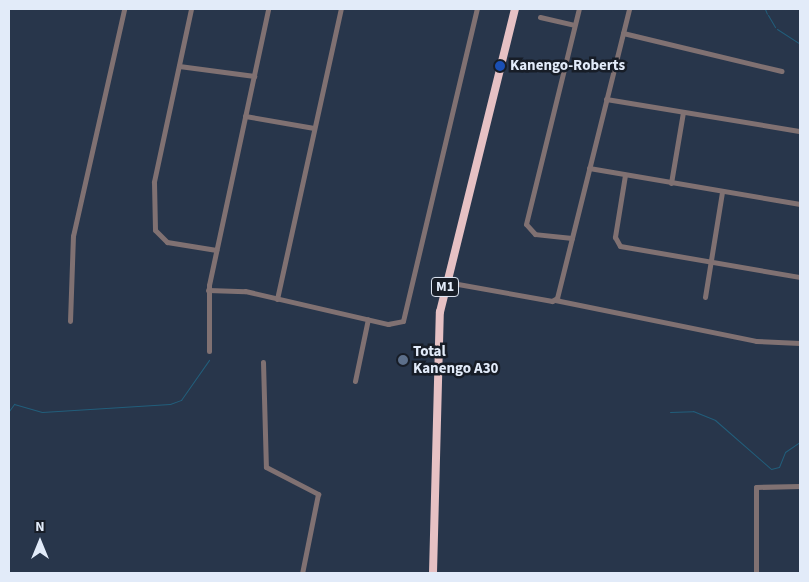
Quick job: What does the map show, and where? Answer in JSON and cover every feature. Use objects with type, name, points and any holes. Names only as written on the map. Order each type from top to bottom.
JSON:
[{"type":"highway","name":"M1","points":[[429,573],[432,354],[443,282],[509,9]]},
{"type":"highway","name":"M1","points":[[433,573],[437,353],[443,282],[515,9]]},
{"type":"street","points":[[70,321],[73,236],[124,9]]},
{"type":"street","points":[[191,9],[154,182],[155,230],[167,242],[216,250]]},
{"type":"street","points":[[209,351],[208,290],[268,9]]},
{"type":"street","points":[[277,299],[341,9]]},
{"type":"street","points":[[208,290],[245,291],[393,324],[406,314],[477,9]]},
{"type":"street","points":[[572,238],[535,234],[526,224],[578,9]]},
{"type":"street","points":[[555,300],[629,9]]},
{"type":"street","points":[[540,17],[574,25]]},
{"type":"street","points":[[623,33],[781,71]]},
{"type":"street","points":[[179,66],[254,76]]},
{"type":"street","points":[[606,99],[800,131]]},
{"type":"street","points":[[671,183],[683,112]]},
{"type":"street","points":[[245,116],[314,128]]},
{"type":"street","points":[[589,168],[800,204]]},
{"type":"street","points":[[625,175],[617,244],[800,277]]},
{"type":"street","points":[[705,297],[722,192]]},
{"type":"street","points":[[443,282],[555,300],[756,341],[800,343]]},
{"type":"street","points":[[355,380],[368,319]]},
{"type":"street","points":[[263,362],[266,467],[318,494],[302,573]]},
{"type":"street","points":[[756,573],[756,486],[800,486]]},
{"type":"waterway","points":[[765,9],[767,14]]},
{"type":"waterway","points":[[768,15],[775,27]]},
{"type":"waterway","points":[[777,29],[800,44]]},
{"type":"waterway","points":[[9,411],[14,404],[42,412],[170,404],[181,400],[209,360]]},
{"type":"waterway","points":[[670,412],[693,411],[715,420],[771,469],[779,467],[785,452],[800,442]]},
{"type":"place","name":"Kanengo-Roberts","points":[[500,66]]},
{"type":"place","name":"Total Kanengo A30","points":[[403,360]]}]
